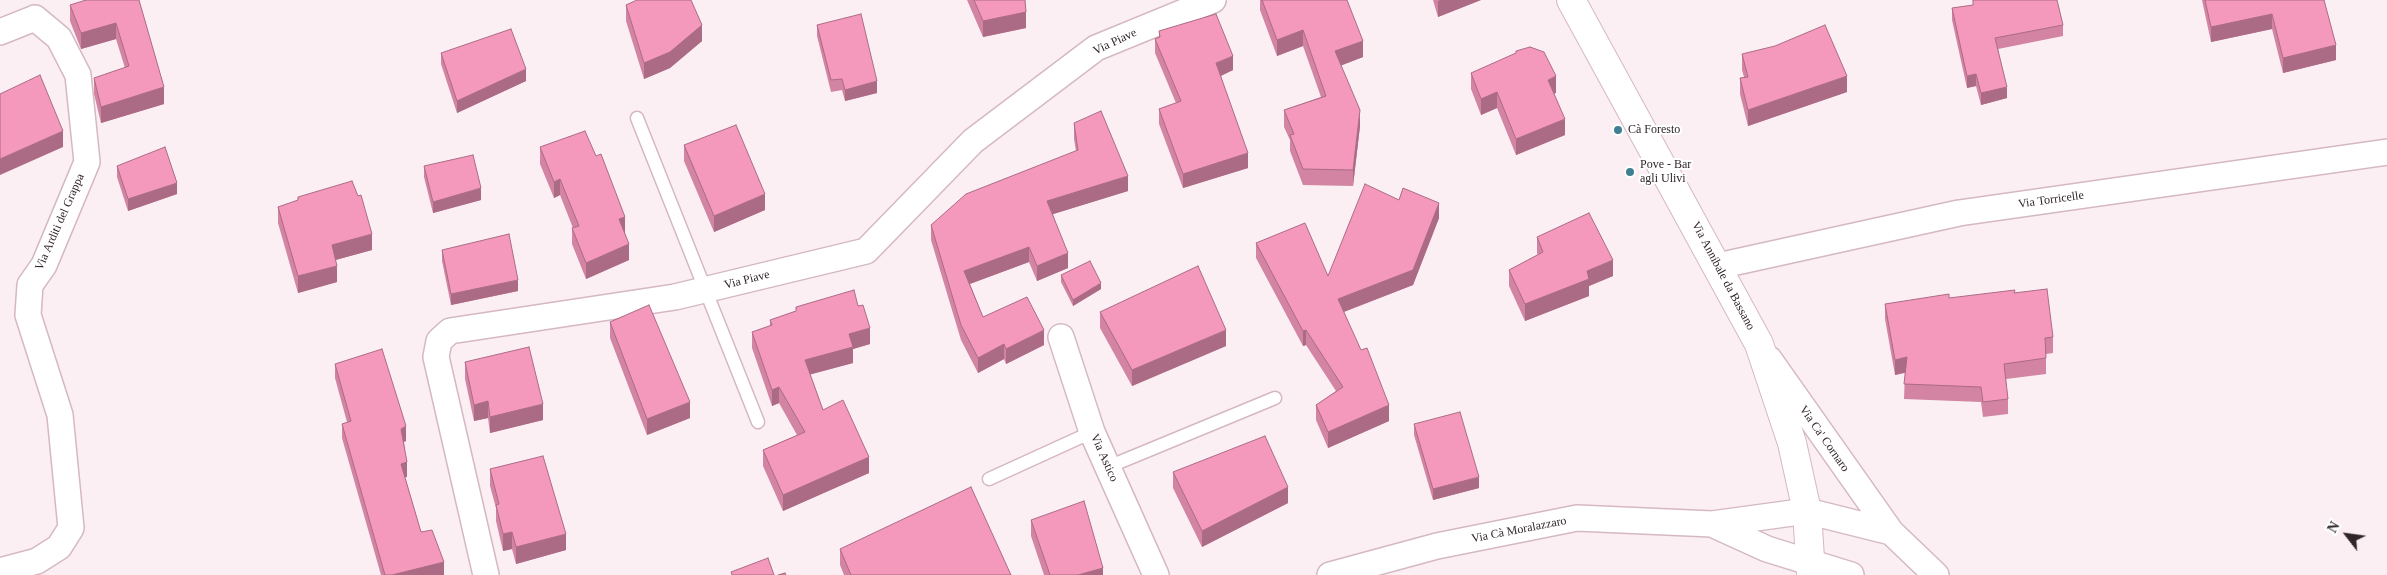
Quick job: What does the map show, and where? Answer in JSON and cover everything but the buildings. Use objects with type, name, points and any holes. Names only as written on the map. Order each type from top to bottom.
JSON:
[{"type":"street","name":"Via Piave","points":[[486,575],[436,357],[439,342],[450,331],[675,298],[866,251],[973,140],[1096,48],[1213,0]]},
{"type":"street","name":"Via Annibale da Bassano","points":[[1571,0],[1759,344],[1792,443],[1807,511],[1811,569]]},
{"type":"street","points":[[0,32],[33,9]]},
{"type":"street","name":"Via Arditi del Grappa","points":[[0,571],[37,561],[59,547],[71,528],[60,416],[28,315],[30,285],[44,266],[87,162],[78,75],[59,38],[33,9]]},
{"type":"street","name":"Via Torricelle","points":[[1718,266],[1958,213],[2387,152]]},
{"type":"street","name":"Via Astico","points":[[1061,337],[1092,432],[1156,575]]},
{"type":"street","name":"Via Ca' Cornaro","points":[[1759,344],[1818,431],[1891,532],[1936,575]]},
{"type":"street","name":"Via Ca' Cornaro","points":[[1807,511],[1891,532]]},
{"type":"street","name":"Via Cà Moralazzaro","points":[[1330,575],[1356,572],[1437,546],[1577,518],[1712,524],[1807,511]]},
{"type":"street","name":"Via Cà Moralazzaro","points":[[1712,524],[1811,569]]},
{"type":"street","points":[[1811,569],[1851,575]]},
{"type":"lane","points":[[637,118],[758,422]]},
{"type":"lane","points":[[1108,467],[1275,398]]},
{"type":"lane","points":[[990,480],[1092,432]]},
{"type":"place","name":"Cà Foresto","points":[[1618,130]]},
{"type":"place","name":"Pove - Bar agli Ulivi","points":[[1630,172]]}]
